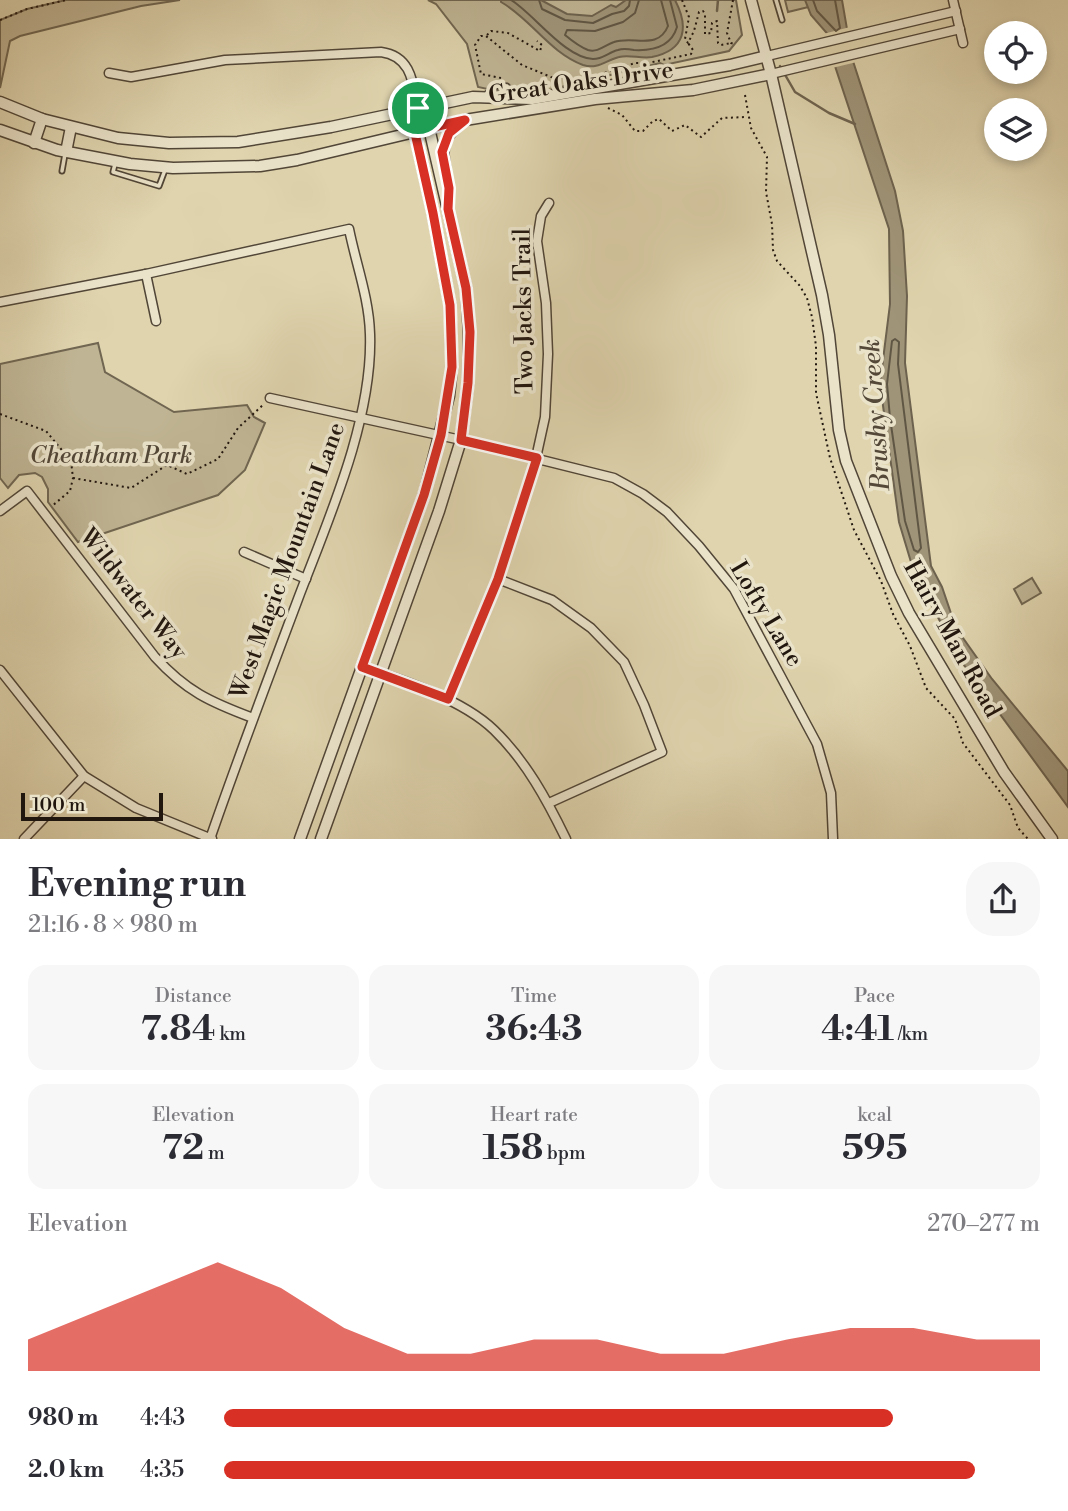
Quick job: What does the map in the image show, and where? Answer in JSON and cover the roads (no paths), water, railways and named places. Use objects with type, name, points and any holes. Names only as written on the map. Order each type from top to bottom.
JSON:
[{"type":"street","name":"Hairy Man Road","points":[[751,0],[773,74],[822,295],[839,430],[846,461],[891,576],[909,613],[1004,772],[1052,839]]},
{"type":"street","points":[[953,0],[963,43]]},
{"type":"street","name":"Great Oaks Drive","points":[[0,102],[42,119],[135,140],[215,144],[281,137],[484,96],[532,99],[730,65],[956,11]]},
{"type":"street","name":"Great Oaks Drive","points":[[0,130],[66,152],[115,162],[166,167],[260,166],[298,160],[465,120],[605,97],[693,90],[773,74],[960,29]]},
{"type":"street","points":[[109,73],[131,77],[225,60],[381,52],[398,57],[409,69],[418,108],[429,128],[466,288],[470,332],[468,383],[461,440],[439,510],[321,839]]},
{"type":"street","points":[[300,839],[424,495],[441,435],[452,367],[450,305],[415,133],[418,108]]},
{"type":"street","points":[[34,143],[42,119]]},
{"type":"street","points":[[448,209],[449,188],[442,152],[443,143],[449,133],[465,120]]},
{"type":"street","points":[[66,152],[71,127]]},
{"type":"street","name":"Two Jacks Trail","points":[[448,699],[498,579],[537,458],[545,417],[548,354],[546,303],[537,241],[541,216],[549,203]]},
{"type":"street","name":"West Magic Mountain Lane","points":[[0,302],[146,274],[349,229],[365,295],[370,332],[369,365],[359,419],[341,485],[253,718],[211,839]]},
{"type":"street","points":[[146,274],[156,321]]},
{"type":"street","name":"Lofty Lane","points":[[270,398],[441,435],[614,478],[643,494],[667,512],[734,589],[817,744],[831,793],[833,839]]},
{"type":"street","name":"Wildwater Way","points":[[0,511],[27,491],[155,657],[176,680],[211,702],[253,718]]},
{"type":"street","points":[[244,552],[306,579]]},
{"type":"street","points":[[498,579],[552,600],[591,628],[624,662],[645,705],[662,752],[549,803]]},
{"type":"street","points":[[362,667],[448,699],[493,729],[530,773],[549,803],[566,839]]},
{"type":"street","points":[[0,670],[84,776],[136,808],[211,839]]},
{"type":"street","points":[[24,839],[84,776]]},
{"type":"lane","points":[[776,0],[782,20]]},
{"type":"lane","points":[[62,171],[66,152]]},
{"type":"lane","points":[[115,162],[113,172],[159,186],[166,167]]},
{"type":"water","points":[[501,0],[541,0],[567,14],[592,16],[626,0],[675,0],[682,19],[682,36],[672,49],[663,54],[652,57],[623,56],[588,66],[571,60],[560,52]]},
{"type":"water","points":[[805,0],[842,0],[852,58],[895,191],[903,231],[907,296],[905,363],[931,566],[942,587],[956,628],[992,679],[1068,771],[1068,807],[961,661],[914,572],[899,522],[880,384],[890,304],[889,229],[831,54],[832,39],[811,15]]},
{"type":"waterway","points":[[717,11],[718,0]]},
{"type":"waterway","points":[[780,66],[795,92],[829,113],[855,124]]},
{"type":"water label","name":"Brushy Creek","points":[[876,415]]},
{"type":"park label","name":"Cheatham Park","points":[[111,456]]}]
